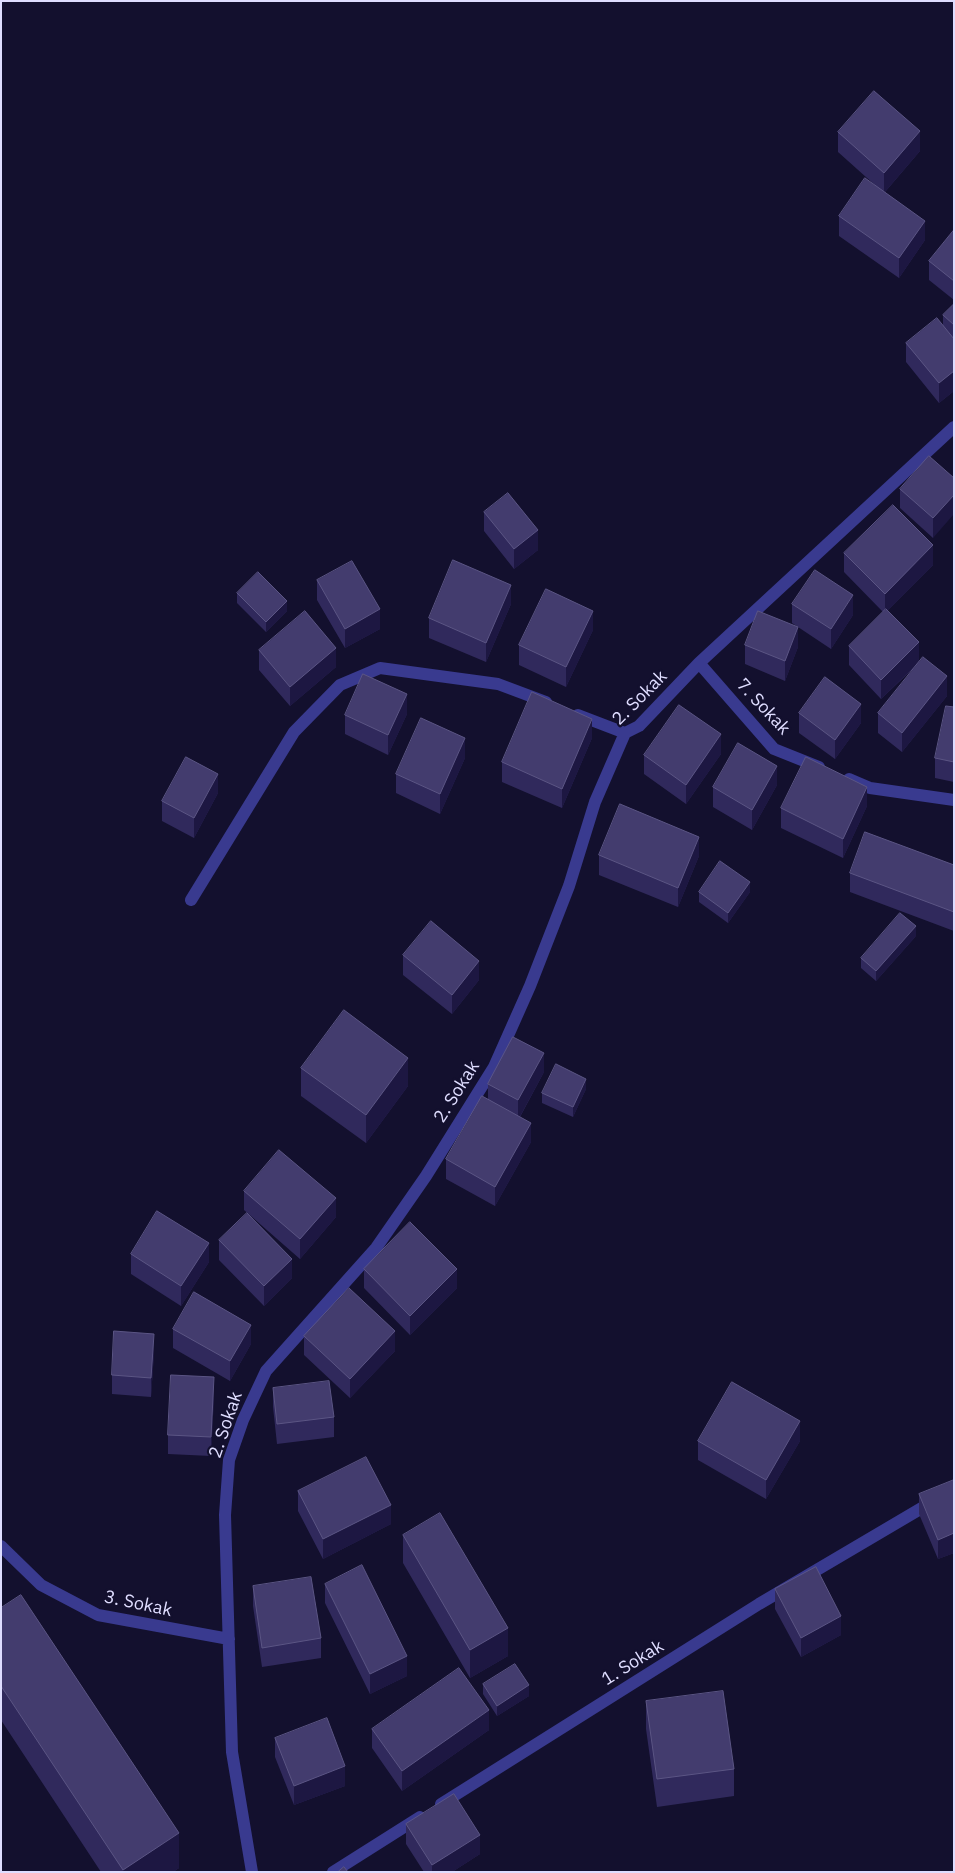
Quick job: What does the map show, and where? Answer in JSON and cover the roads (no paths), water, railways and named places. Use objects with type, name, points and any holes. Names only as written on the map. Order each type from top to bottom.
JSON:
[{"type":"street","name":"2. Sokak","points":[[252,1872],[232,1752],[225,1514],[229,1460],[243,1420],[266,1371],[376,1248],[426,1176],[494,1067],[530,986],[569,886],[595,802],[625,734],[639,726],[699,664],[954,427]]},
{"type":"street","name":"7. Sokak","points":[[699,664],[774,749],[870,788],[954,800]]},
{"type":"street","points":[[191,900],[294,732],[340,685],[380,668],[498,684],[625,734]]},
{"type":"street","name":"1. Sokak","points":[[333,1872],[759,1604],[954,1489]]},
{"type":"street","name":"3. Sokak","points":[[1,1546],[41,1585],[98,1615],[229,1639]]}]
